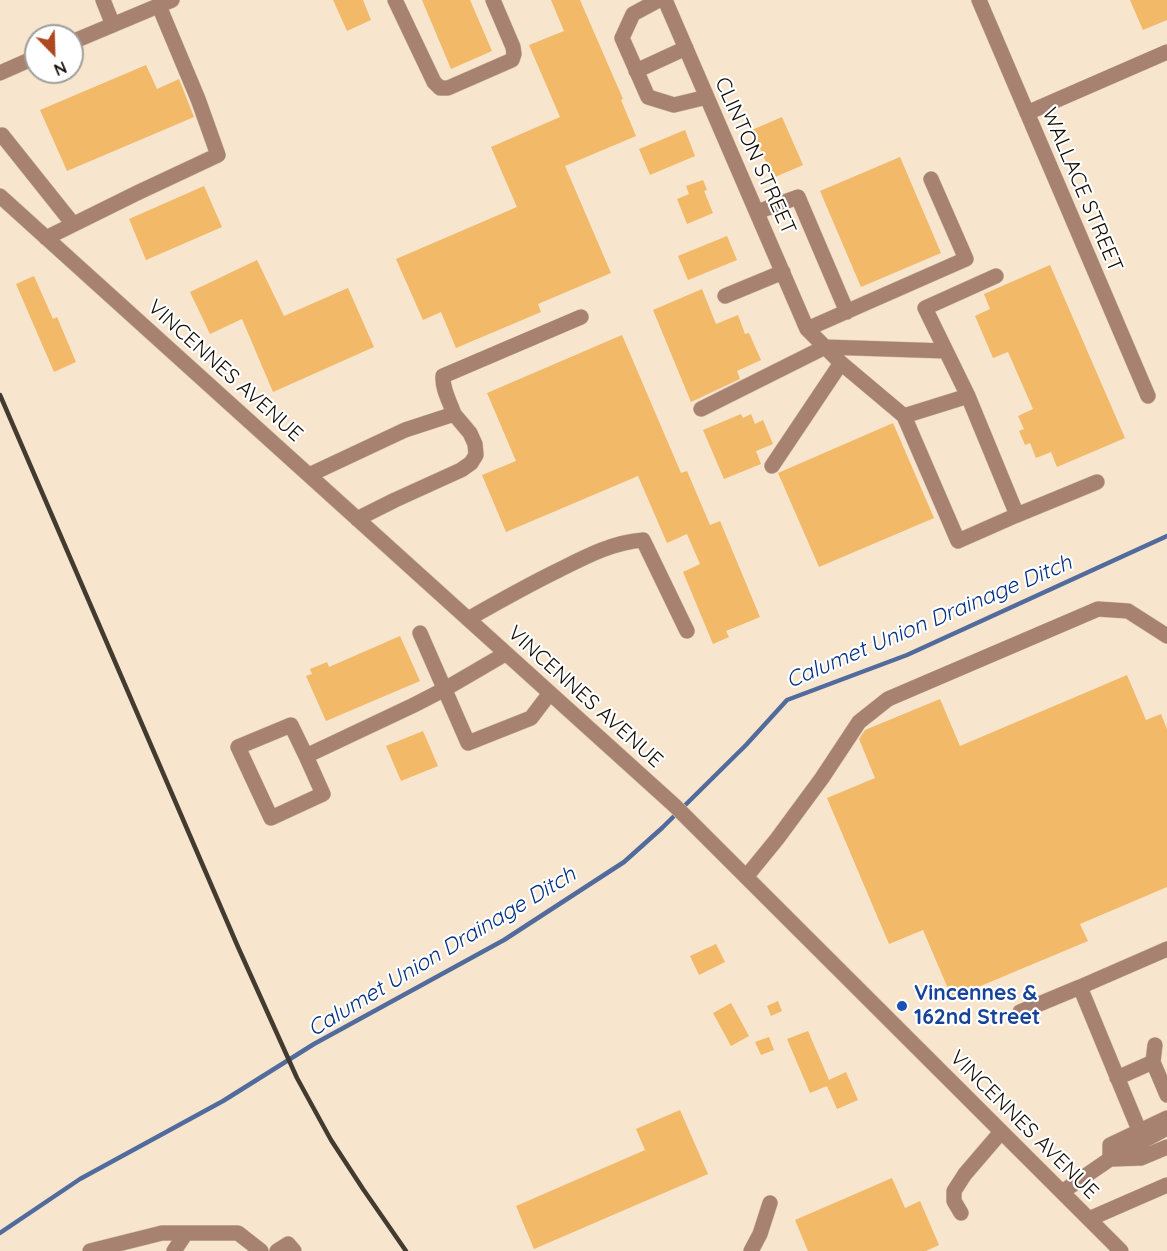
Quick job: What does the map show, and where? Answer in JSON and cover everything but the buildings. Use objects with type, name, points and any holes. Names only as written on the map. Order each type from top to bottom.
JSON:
[{"type":"street","points":[[103,0],[113,25]]},
{"type":"street","points":[[395,0],[434,82],[440,88],[448,88],[512,60],[513,47],[493,0]]},
{"type":"street","points":[[659,0],[633,14],[622,38],[648,97],[674,105],[707,97]]},
{"type":"street","name":"CLINTON STREET","points":[[665,0],[807,329]]},
{"type":"street","name":"WALLACE STREET","points":[[979,0],[1148,396]]},
{"type":"street","points":[[46,238],[218,155],[166,3],[84,37]]},
{"type":"street","points":[[636,71],[686,48]]},
{"type":"street","points":[[1027,113],[1167,52]]},
{"type":"street","points":[[0,73],[24,62]]},
{"type":"street","points":[[2,135],[73,224]]},
{"type":"street","points":[[931,179],[966,259],[807,329],[841,363],[904,416],[958,541],[1097,482]]},
{"type":"street","name":"VINCENNES AVENUE","points":[[0,196],[675,806],[1121,1251]]},
{"type":"street","points":[[757,212],[798,197],[848,312]]},
{"type":"street","points":[[724,296],[783,272]]},
{"type":"street","points":[[996,276],[925,308],[968,396],[1017,515]]},
{"type":"street","points":[[357,519],[471,464],[476,455],[475,444],[470,433],[454,414],[444,387],[443,376],[581,317]]},
{"type":"street","points":[[701,409],[825,347],[946,351]]},
{"type":"street","points":[[772,466],[841,363]]},
{"type":"street","points":[[904,416],[968,396]]},
{"type":"street","points":[[309,475],[405,430],[454,414]]},
{"type":"street","points":[[468,619],[587,556],[632,540],[643,540],[687,631]]},
{"type":"street","points":[[746,877],[822,778],[860,722],[888,699],[1098,609],[1128,611],[1167,636]]},
{"type":"street","points":[[420,633],[468,743],[531,718],[550,693]]},
{"type":"street","points":[[306,756],[445,689],[505,654]]},
{"type":"street","points":[[291,725],[306,756],[323,794],[271,818],[238,747],[291,725]]},
{"type":"street","points":[[1020,1012],[1167,949]]},
{"type":"street","points":[[1080,987],[1139,1130]]},
{"type":"street","points":[[1155,1045],[1153,1062],[1167,1095]]},
{"type":"street","points":[[1117,1078],[1153,1062]]},
{"type":"street","points":[[1110,1159],[1110,1145],[1167,1118]]},
{"type":"street","points":[[1062,1192],[1110,1159],[1167,1128]]},
{"type":"street","points":[[961,1213],[954,1201],[954,1191],[964,1174],[1001,1132]]},
{"type":"street","points":[[1110,1159],[1141,1158],[1167,1147]]},
{"type":"street","points":[[1089,1219],[1167,1185]]},
{"type":"street","points":[[751,1251],[760,1234],[770,1203]]},
{"type":"street","points":[[90,1251],[129,1245],[162,1233],[238,1233],[261,1251]]},
{"type":"street","points":[[174,1251],[186,1233]]},
{"type":"street","points":[[277,1251],[288,1244],[294,1251]]},
{"type":"waterway","name":"Calumet Union Drainage Ditch","points":[[0,1233],[80,1179],[223,1101],[314,1044],[504,940],[624,862],[746,745],[787,700],[907,655],[1167,536]]},
{"type":"railway","points":[[0,395],[238,947],[297,1078],[331,1140],[406,1251]]},
{"type":"place","name":"Vincennes & 162nd Street","points":[[902,1006]]}]
